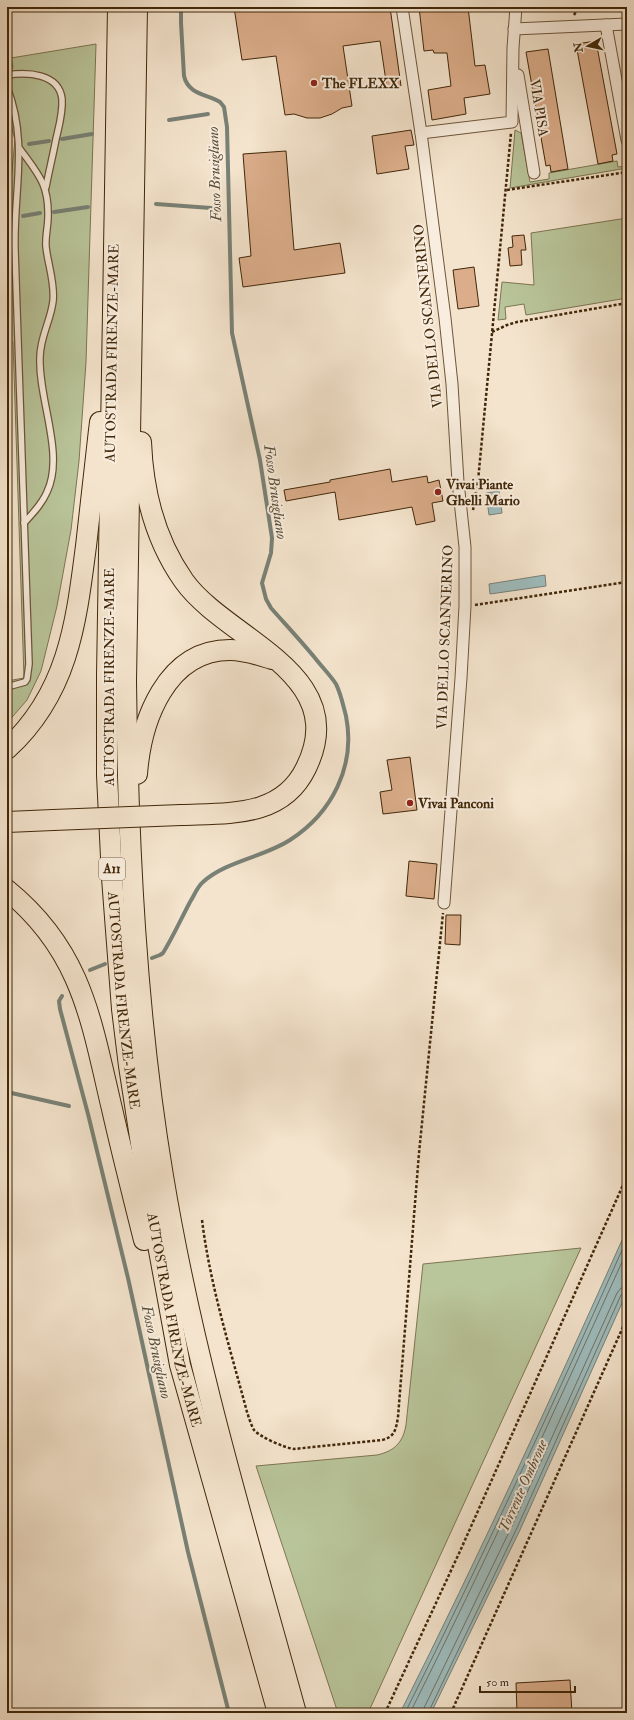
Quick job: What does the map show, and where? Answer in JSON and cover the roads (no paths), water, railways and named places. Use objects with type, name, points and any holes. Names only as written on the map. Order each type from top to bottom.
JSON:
[{"type":"highway","name":"AUTOSTRADA FIRENZE-MARE","points":[[118,7],[123,257],[127,773],[131,862],[140,984],[149,1076],[162,1173],[184,1290],[208,1394],[296,1713]]},
{"type":"highway","name":"AUTOSTRADA FIRENZE-MARE","points":[[137,7],[123,257],[107,676],[107,775],[112,878],[122,1009],[128,1066],[148,1196],[180,1365],[278,1713]]},
{"type":"highway","points":[[7,822],[240,813],[258,809],[283,797],[305,771],[310,760],[315,735],[313,710],[304,689],[298,680],[278,660],[222,618],[195,594],[173,565],[159,536],[146,491],[142,463],[123,257]]},
{"type":"highway","points":[[7,749],[30,724],[48,698],[64,663],[72,638],[123,257]]},
{"type":"highway","points":[[131,862],[137,771],[142,737],[155,701],[167,683],[173,675],[190,662],[211,652],[230,650],[241,651],[278,660]]},
{"type":"highway","points":[[7,890],[29,909],[52,935],[67,960],[84,998],[154,1277],[180,1365]]},
{"type":"street","name":"VIA DELLO SCANNERINO","points":[[402,7],[421,134],[448,353],[458,482],[464,533],[465,606],[444,903]]},
{"type":"street","name":"VIA PISA","points":[[421,134],[512,122],[513,48],[516,7]]},
{"type":"street","points":[[606,24],[627,140]]},
{"type":"street","points":[[514,29],[627,24]]},
{"type":"street","name":"VIA PISA","points":[[513,48],[534,173]]},
{"type":"lane","points":[[7,75],[28,73],[40,76],[53,82],[60,92],[62,112],[46,188],[48,205],[46,243],[53,293],[40,346],[40,370],[52,446],[53,472],[51,482],[44,498],[24,523]]},
{"type":"lane","points":[[7,86],[17,122],[20,149],[15,234],[28,674],[25,682],[7,687]]},
{"type":"lane","points":[[20,149],[39,175],[46,188]]},
{"type":"water","points":[[499,491],[502,513],[489,515],[486,493]]},
{"type":"water","points":[[545,575],[546,586],[490,594],[489,584]]},
{"type":"water","name":"Torrente Ombrone","points":[[627,1229],[627,1292],[520,1530],[431,1713],[400,1713],[516,1472]]},
{"type":"waterway","name":"Fosso Brusigliano","points":[[152,958],[163,953],[199,886],[203,882],[223,869],[280,846],[305,829],[318,816],[338,787],[344,770],[348,735],[346,716],[336,684],[271,608],[266,599],[262,583],[271,553],[272,538],[260,460],[232,333],[227,127],[224,107],[220,102],[198,93],[189,87],[186,82],[184,76],[181,7]]},
{"type":"waterway","points":[[169,120],[208,114]]},
{"type":"waterway","points":[[62,139],[92,134]]},
{"type":"waterway","points":[[29,144],[49,141]]},
{"type":"waterway","points":[[156,204],[211,208]]},
{"type":"waterway","points":[[54,212],[88,207]]},
{"type":"waterway","points":[[23,216],[40,213]]},
{"type":"waterway","name":"Fosso Brusigliano","points":[[90,970],[105,964]]},
{"type":"waterway","name":"Fosso Brusigliano","points":[[62,996],[59,1001],[60,1009],[88,1114],[128,1278],[188,1552],[229,1713]]},
{"type":"waterway","points":[[7,1092],[69,1106]]},
{"type":"place","name":"The FLEXX","points":[[314,83]]},
{"type":"place","name":"Vivai Piante Ghelli Mario","points":[[438,492]]},
{"type":"place","name":"Vivai Panconi","points":[[410,803]]}]
